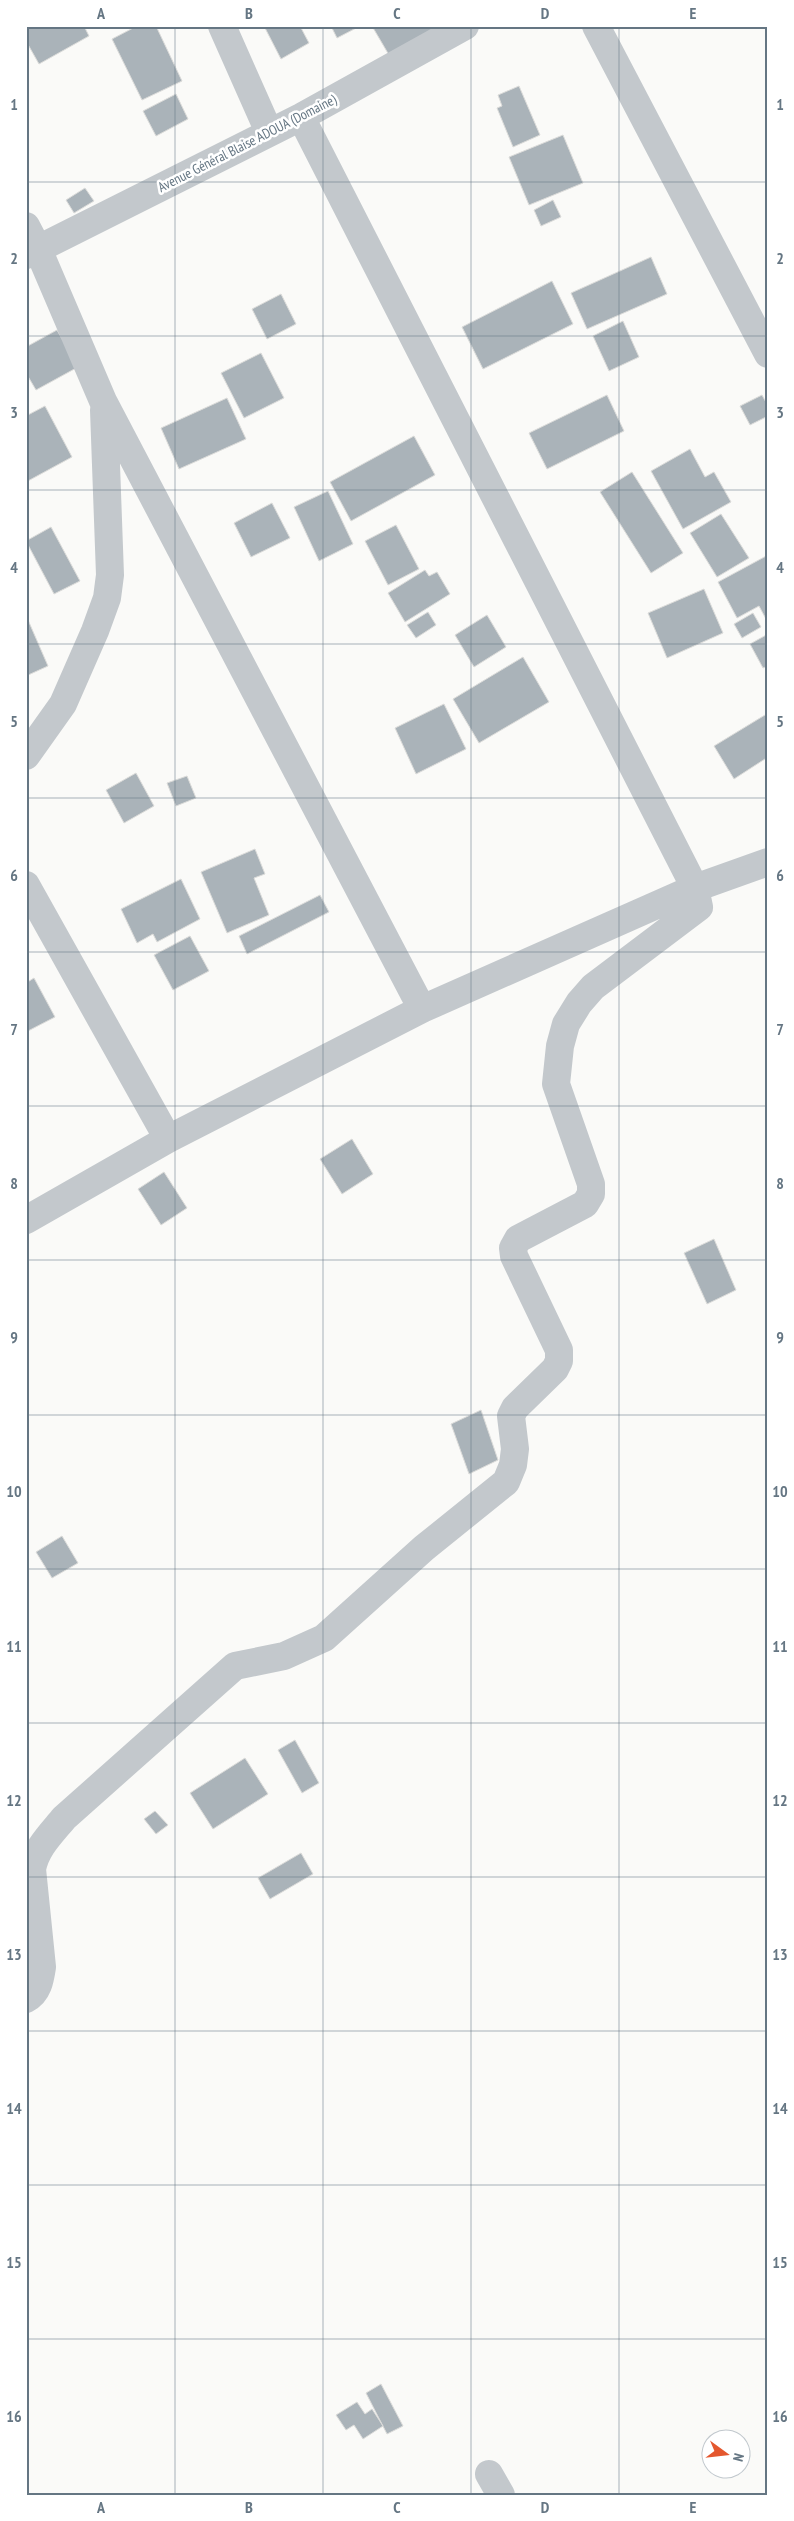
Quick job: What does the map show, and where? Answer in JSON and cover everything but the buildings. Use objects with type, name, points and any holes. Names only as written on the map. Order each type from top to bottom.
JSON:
[{"type":"street","points":[[222,26],[269,132]]},
{"type":"street","name":"Avenue Général Blaise ADOUA (Domaine)","points":[[30,243],[301,117],[465,26]]},
{"type":"street","points":[[596,26],[768,354]]},
{"type":"street","points":[[26,2000],[32,1996],[40,1982],[42,1967],[32,1869],[34,1856],[64,1818],[235,1666],[284,1656],[324,1638],[424,1548],[506,1482],[513,1465],[515,1449],[511,1416],[515,1408],[555,1369],[559,1350],[514,1256],[513,1248],[518,1240],[585,1204],[591,1194],[591,1184],[556,1084],[560,1046],[566,1024],[578,1003],[593,987],[695,912],[699,902],[695,888],[301,117]]},
{"type":"street","points":[[30,243],[103,401],[422,1009]]},
{"type":"street","points":[[26,756],[63,704],[95,631],[107,598],[110,575],[103,401]]},
{"type":"street","points":[[26,1220],[168,1139],[422,1009],[695,888],[768,862]]},
{"type":"street","points":[[26,885],[168,1139]]}]
